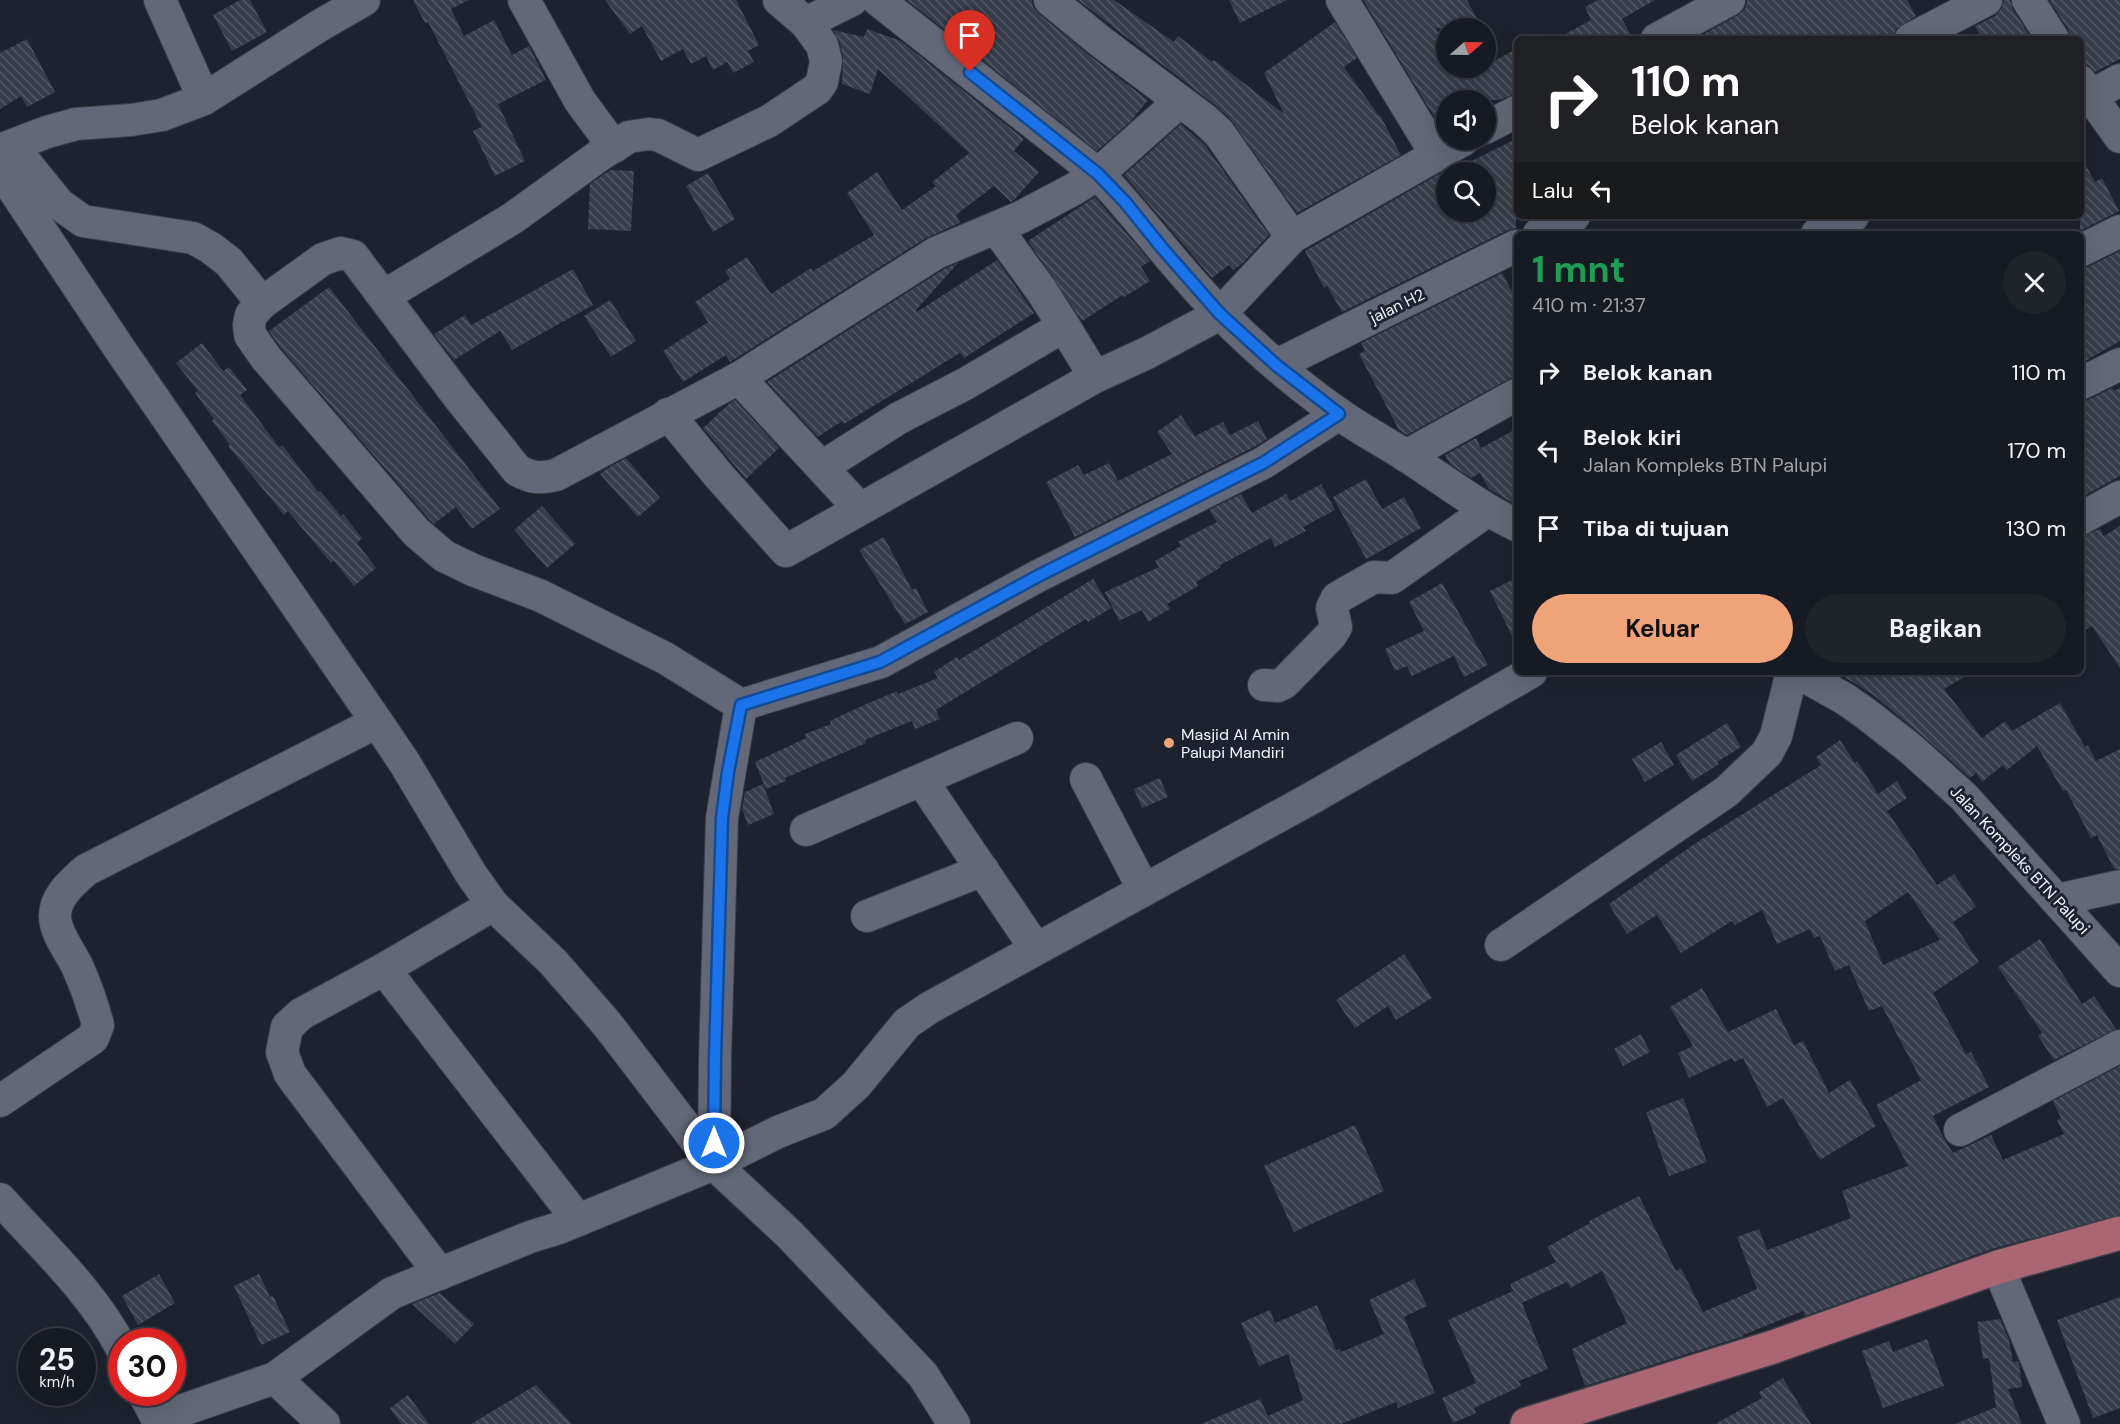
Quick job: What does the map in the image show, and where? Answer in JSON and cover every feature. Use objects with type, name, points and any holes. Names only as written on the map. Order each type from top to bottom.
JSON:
[{"type":"main road","points":[[1527,1424],[1773,1347],[1998,1267],[2120,1233]]},
{"type":"street","points":[[160,0],[204,99]]},
{"type":"street","points":[[4,155],[47,132],[76,124],[162,115],[204,99],[364,0]]},
{"type":"street","points":[[524,0],[580,101],[614,147]]},
{"type":"street","points":[[384,296],[513,218],[629,137],[648,134],[664,138],[698,155],[769,121],[818,89],[822,82],[826,61],[822,45],[806,23],[779,0]]},
{"type":"street","points":[[806,23],[852,0]]},
{"type":"street","points":[[878,0],[1098,174],[1125,202],[1220,314],[1276,365],[1339,414],[1406,456],[1474,503],[1514,524]]},
{"type":"street","points":[[1050,0],[1100,42],[1204,119],[1219,133],[1292,237]]},
{"type":"street","points":[[1342,0],[1436,154]]},
{"type":"street","points":[[1663,36],[1729,0]]},
{"type":"street","points":[[1917,36],[1986,0]]},
{"type":"street","points":[[2028,0],[2051,36]]},
{"type":"street","points":[[2120,80],[2084,93],[2120,137]]},
{"type":"street","points":[[1179,102],[1098,174],[1048,204],[936,253],[739,378],[556,474],[542,478],[530,477],[517,470],[465,406],[360,262],[353,256],[341,253],[322,259],[262,303],[251,315],[250,335],[266,358],[417,532],[444,556],[473,570],[541,596],[603,627],[664,658],[741,705],[880,662],[1038,576],[1254,468],[1339,414]]},
{"type":"street","points":[[1496,122],[1514,113]]},
{"type":"street","points":[[668,414],[719,476],[786,551],[1095,377],[1147,353],[1220,314],[1292,237],[1444,150]]},
{"type":"street","points":[[4,155],[59,204],[83,221],[193,238],[211,248],[229,262],[237,275],[262,303]]},
{"type":"street","points":[[4,155],[119,348],[404,762],[471,874],[493,905],[553,962],[608,1024],[714,1164],[790,1235],[923,1375],[954,1424]]},
{"type":"street","points":[[1545,231],[1568,219]]},
{"type":"street","points":[[1824,231],[1847,219]]},
{"type":"street","points":[[996,228],[1041,290],[1095,377]]},
{"type":"street","points":[[2084,249],[2120,231]]},
{"type":"street","name":"jalan H2","points":[[1276,365],[1514,247]]},
{"type":"street","points":[[822,467],[899,418],[965,384],[1064,326]]},
{"type":"street","points":[[2084,382],[2120,364]]},
{"type":"street","points":[[739,378],[859,508]]},
{"type":"street","points":[[1406,456],[1514,396]]},
{"type":"street","points":[[2084,517],[2120,497]]},
{"type":"street","points":[[1264,685],[1278,686],[1284,683],[1331,635],[1336,627],[1332,608],[1337,598],[1374,577],[1392,578],[1488,510]]},
{"type":"street","points":[[150,1406],[158,1422],[275,1378],[392,1293],[714,1164],[778,1132],[824,1114],[855,1085],[907,1023],[929,1008],[1320,793],[1526,675]]},
{"type":"street","points":[[1501,945],[1726,792],[1767,753],[1776,735],[1791,675]]},
{"type":"street","name":"Jalan Kompleks BTN Palupi","points":[[1802,675],[1845,699],[1911,749],[1964,797],[2120,971]]},
{"type":"street","points":[[714,1164],[722,818],[741,705]]},
{"type":"street","points":[[0,1101],[93,1038],[98,1025],[77,966],[60,932],[55,916],[58,904],[68,885],[86,870],[376,722]]},
{"type":"street","points":[[806,830],[1017,738]]},
{"type":"street","points":[[1086,779],[1144,890]]},
{"type":"street","points":[[922,781],[1036,949]]},
{"type":"street","points":[[867,916],[983,870]]},
{"type":"street","points":[[2056,900],[2120,886]]},
{"type":"street","points":[[440,1274],[290,1074],[282,1052],[287,1027],[300,1014],[384,969],[493,905]]},
{"type":"street","points":[[384,969],[578,1220]]},
{"type":"street","points":[[1960,1130],[2120,1046]]},
{"type":"street","points":[[0,1199],[74,1278],[96,1306],[109,1328]]},
{"type":"street","points":[[1998,1267],[2064,1424]]},
{"type":"street","points":[[275,1378],[324,1424]]},
{"type":"building","points":[[240,0],[250,0],[267,32],[232,51],[213,15]]},
{"type":"building","points":[[413,0],[469,0],[451,9],[464,36],[494,20],[512,55],[529,46],[546,80],[498,104],[525,161],[495,176],[473,131],[482,127],[428,22],[425,23]]},
{"type":"building","points":[[605,0],[736,0],[759,45],[748,51],[754,62],[733,73],[727,62],[713,70],[706,56],[691,64],[683,49],[661,61],[642,26],[630,34]]},
{"type":"building","points":[[907,0],[1032,0],[1033,7],[1039,14],[1148,100],[1130,122],[1097,151]]},
{"type":"building","points":[[1078,0],[1114,0],[1174,42],[1178,36],[1212,62],[1214,60],[1284,114],[1264,73],[1335,22],[1357,58],[1344,67],[1380,115],[1401,155],[1297,213],[1231,120],[1215,105]]},
{"type":"building","points":[[1229,0],[1287,0],[1240,23]]},
{"type":"building","points":[[1363,0],[1467,0],[1477,18],[1436,18],[1436,78],[1496,78],[1496,60],[1514,50],[1514,95],[1496,100],[1496,90],[1436,90],[1436,120]]},
{"type":"building","points":[[1598,0],[1655,0],[1622,19],[1631,36],[1562,36],[1591,20],[1585,7]]},
{"type":"building","points":[[1747,0],[1907,0],[1916,16],[1896,29],[1894,36],[1700,36],[1745,9]]},
{"type":"building","points":[[2004,0],[2010,0],[2013,10],[2030,36],[1980,36],[1975,26],[1995,16]]},
{"type":"building","points":[[2049,0],[2120,0],[2120,59],[2095,72],[2084,64],[2084,36],[2070,36]]},
{"type":"building","points":[[867,29],[901,41],[1024,139],[1014,151],[1039,172],[1011,202],[994,186],[956,215],[960,223],[926,238],[730,362],[726,355],[683,382],[663,351],[708,322],[695,302],[730,279],[725,271],[747,257],[771,294],[811,268],[813,271],[874,235],[847,193],[877,172],[902,210],[936,186],[932,182],[969,153],[878,69],[870,94],[842,84],[843,57],[839,40],[833,30],[864,37]]},
{"type":"building","points":[[27,39],[55,92],[27,107],[21,96],[0,109],[0,53]]},
{"type":"building","points":[[1181,124],[1205,145],[1269,235],[1242,264],[1233,270],[1229,265],[1212,278],[1124,175]]},
{"type":"building","points":[[1514,140],[1516,228],[1342,312],[1327,286],[1324,288],[1305,251],[1436,176],[1436,222],[1496,222],[1496,162],[1469,162]]},
{"type":"building","points":[[2084,162],[2095,182],[2102,178],[2119,211],[2080,231],[2080,219],[2084,219]]},
{"type":"building","points":[[610,170],[634,171],[631,231],[588,229],[590,184]]},
{"type":"building","points":[[708,173],[735,219],[713,232],[686,186]]},
{"type":"building","points":[[1095,197],[1150,261],[1141,267],[1150,281],[1082,321],[1028,241]]},
{"type":"building","points":[[2120,251],[2120,341],[2084,362],[2084,268]]},
{"type":"building","points":[[997,260],[1039,320],[1034,313],[964,358],[960,353],[844,424],[842,421],[818,437],[767,382],[944,269],[958,263],[916,310],[917,312]]},
{"type":"building","points":[[573,269],[593,305],[512,350],[500,331],[454,360],[434,334],[465,315],[471,325]]},
{"type":"building","points":[[1502,273],[1514,295],[1514,376],[1407,435],[1399,430],[1359,354],[1365,351],[1361,343]]},
{"type":"building","points":[[329,287],[500,509],[472,529],[456,507],[434,524],[280,347],[269,331]]},
{"type":"building","points":[[610,300],[636,341],[611,357],[584,316]]},
{"type":"building","points":[[202,343],[223,371],[229,367],[247,390],[240,395],[279,447],[282,445],[318,492],[320,491],[341,516],[343,514],[362,538],[357,543],[376,568],[354,586],[334,561],[331,563],[288,511],[284,515],[228,446],[230,445],[212,421],[214,419],[195,393],[198,391],[176,363]]},
{"type":"building","points":[[2112,388],[2114,391],[2120,388],[2120,476],[2084,496],[2084,401]]},
{"type":"building","points":[[735,400],[779,448],[746,479],[703,428]]},
{"type":"building","points":[[1181,415],[1195,436],[1223,422],[1230,435],[1258,421],[1267,439],[1075,537],[1046,482],[1078,465],[1084,475],[1109,463],[1118,481],[1172,454],[1157,432]]},
{"type":"building","points":[[1514,430],[1513,503],[1489,489],[1480,473],[1471,478],[1450,464],[1445,455],[1476,438],[1481,448]]},
{"type":"building","points":[[626,458],[660,498],[638,517],[600,474]]},
{"type":"building","points":[[1366,479],[1382,509],[1404,497],[1421,528],[1366,559],[1333,497]]},
{"type":"building","points":[[1321,484],[1335,510],[1303,527],[1306,531],[1275,547],[1271,538],[1220,565],[1221,567],[1196,582],[1198,586],[1167,604],[1170,609],[1148,622],[1142,610],[1119,621],[1105,592],[1159,567],[1155,561],[1181,546],[1178,542],[1217,522],[1209,510],[1241,494],[1252,513],[1286,494],[1290,501]]},
{"type":"building","points":[[542,506],[575,544],[547,568],[514,530]]},
{"type":"building","points":[[2120,526],[2120,668],[2092,626],[2084,631],[2084,535],[2100,529],[2104,536]]},
{"type":"building","points":[[884,537],[912,590],[916,588],[928,612],[905,624],[859,550]]},
{"type":"building","points":[[1093,579],[1111,608],[1088,622],[1086,619],[936,710],[940,719],[915,729],[912,721],[865,740],[866,743],[785,778],[786,781],[766,789],[755,762],[806,738],[805,734],[831,724],[830,721],[855,709],[897,691],[898,694],[938,678],[934,672],[957,657],[959,660]]},
{"type":"building","points":[[1514,579],[1514,640],[1490,591]]},
{"type":"building","points":[[1442,583],[1488,665],[1464,677],[1454,656],[1412,676],[1407,666],[1395,671],[1385,649],[1424,631],[1409,602]]},
{"type":"building","points":[[1841,675],[1968,675],[1944,689],[1982,738],[2005,721],[2012,731],[2060,703],[2085,747],[2088,746],[2096,761],[2120,749],[2120,869],[2114,869],[2097,835],[2091,838],[2066,790],[2063,791],[2037,746],[2007,770],[2003,765],[1982,782],[1976,773],[1970,778],[1872,694]]},
{"type":"building","points":[[1727,723],[1741,747],[1692,781],[1676,755]]},
{"type":"building","points":[[1840,740],[1855,763],[1857,761],[1878,794],[1897,781],[1907,798],[1887,811],[1937,885],[1954,874],[1976,907],[1953,922],[1979,962],[1933,993],[1966,1054],[1971,1052],[1989,1087],[1933,1116],[1953,1153],[1991,1135],[2003,1160],[2064,1134],[2057,1120],[2061,1118],[2053,1101],[2120,1066],[2120,1215],[1992,1249],[1805,1316],[1803,1311],[1744,1336],[1585,1386],[1572,1349],[1627,1323],[1602,1271],[1570,1288],[1567,1282],[1522,1303],[1548,1369],[1519,1381],[1521,1386],[1474,1408],[1476,1413],[1453,1423],[1442,1398],[1476,1383],[1448,1320],[1513,1291],[1510,1284],[1556,1262],[1547,1247],[1590,1223],[1589,1221],[1639,1196],[1676,1271],[1681,1268],[1703,1312],[1757,1289],[1737,1237],[1759,1229],[1767,1250],[1851,1218],[1842,1191],[1908,1166],[1876,1105],[1921,1080],[1882,1006],[1869,1011],[1849,965],[1835,971],[1820,936],[1814,938],[1810,929],[1777,944],[1762,910],[1735,925],[1732,921],[1681,953],[1657,915],[1627,934],[1609,904],[1693,845],[1821,765],[1816,757]],"holes":[[[1908,892],[1940,940],[1883,965],[1865,921]]]},
{"type":"building","points":[[1661,742],[1674,765],[1645,782],[1632,759]]},
{"type":"building","points":[[1160,778],[1168,797],[1142,808],[1134,789]]},
{"type":"building","points":[[763,784],[774,814],[748,825],[742,809],[745,792]]},
{"type":"building","points":[[2040,939],[2082,1004],[2094,996],[2116,1029],[2054,1060],[2038,1036],[2042,1033],[1998,967]]},
{"type":"building","points":[[1404,954],[1432,998],[1396,1020],[1388,1006],[1355,1028],[1336,1000]]},
{"type":"building","points":[[1702,988],[1728,1032],[1776,1009],[1794,1045],[1803,1041],[1829,1093],[1850,1080],[1876,1126],[1820,1160],[1783,1098],[1767,1107],[1743,1058],[1734,1062],[1732,1058],[1689,1078],[1678,1053],[1693,1046],[1670,1007]]},
{"type":"building","points":[[1641,1034],[1650,1052],[1623,1066],[1614,1049]]},
{"type":"building","points":[[1683,1098],[1707,1162],[1669,1176],[1646,1112]]},
{"type":"building","points":[[1355,1125],[1384,1191],[1294,1232],[1264,1166]]},
{"type":"building","points":[[159,1274],[175,1303],[138,1325],[122,1296]]},
{"type":"building","points":[[259,1274],[270,1297],[273,1296],[290,1332],[261,1345],[234,1286]]},
{"type":"building","points":[[1414,1279],[1427,1306],[1404,1317],[1435,1393],[1398,1408],[1396,1402],[1341,1424],[1201,1424],[1260,1399],[1268,1416],[1303,1400],[1288,1354],[1259,1366],[1241,1323],[1270,1310],[1275,1323],[1317,1305],[1336,1350],[1340,1349],[1341,1352],[1384,1334],[1369,1300]]},
{"type":"building","points":[[440,1293],[474,1324],[455,1344],[412,1304]]},
{"type":"building","points":[[2120,1297],[2120,1408],[2093,1418],[2057,1320]]},
{"type":"building","points":[[2000,1319],[2009,1340],[2013,1362],[2018,1361],[2019,1363],[2022,1387],[2008,1389],[2022,1424],[1955,1424],[1996,1407],[1989,1358],[1983,1359],[1977,1322]]},
{"type":"building","points":[[1927,1339],[1944,1386],[1883,1408],[1862,1351],[1889,1341],[1893,1352]]},
{"type":"building","points":[[1783,1378],[1811,1424],[1715,1424],[1762,1398],[1759,1392]]},
{"type":"building","points":[[536,1385],[572,1424],[471,1424]]},
{"type":"building","points":[[408,1395],[429,1424],[401,1424],[390,1408]]},
{"type":"place","name":"Masjid Al Amin Palupi Mandiri","points":[[1169,743]]},
{"type":"route","points":[[714,1143],[722,818],[741,705],[880,662],[1038,576],[1263,463],[1339,414],[1276,365],[1220,314],[1125,202],[1098,174],[970,72]]}]
